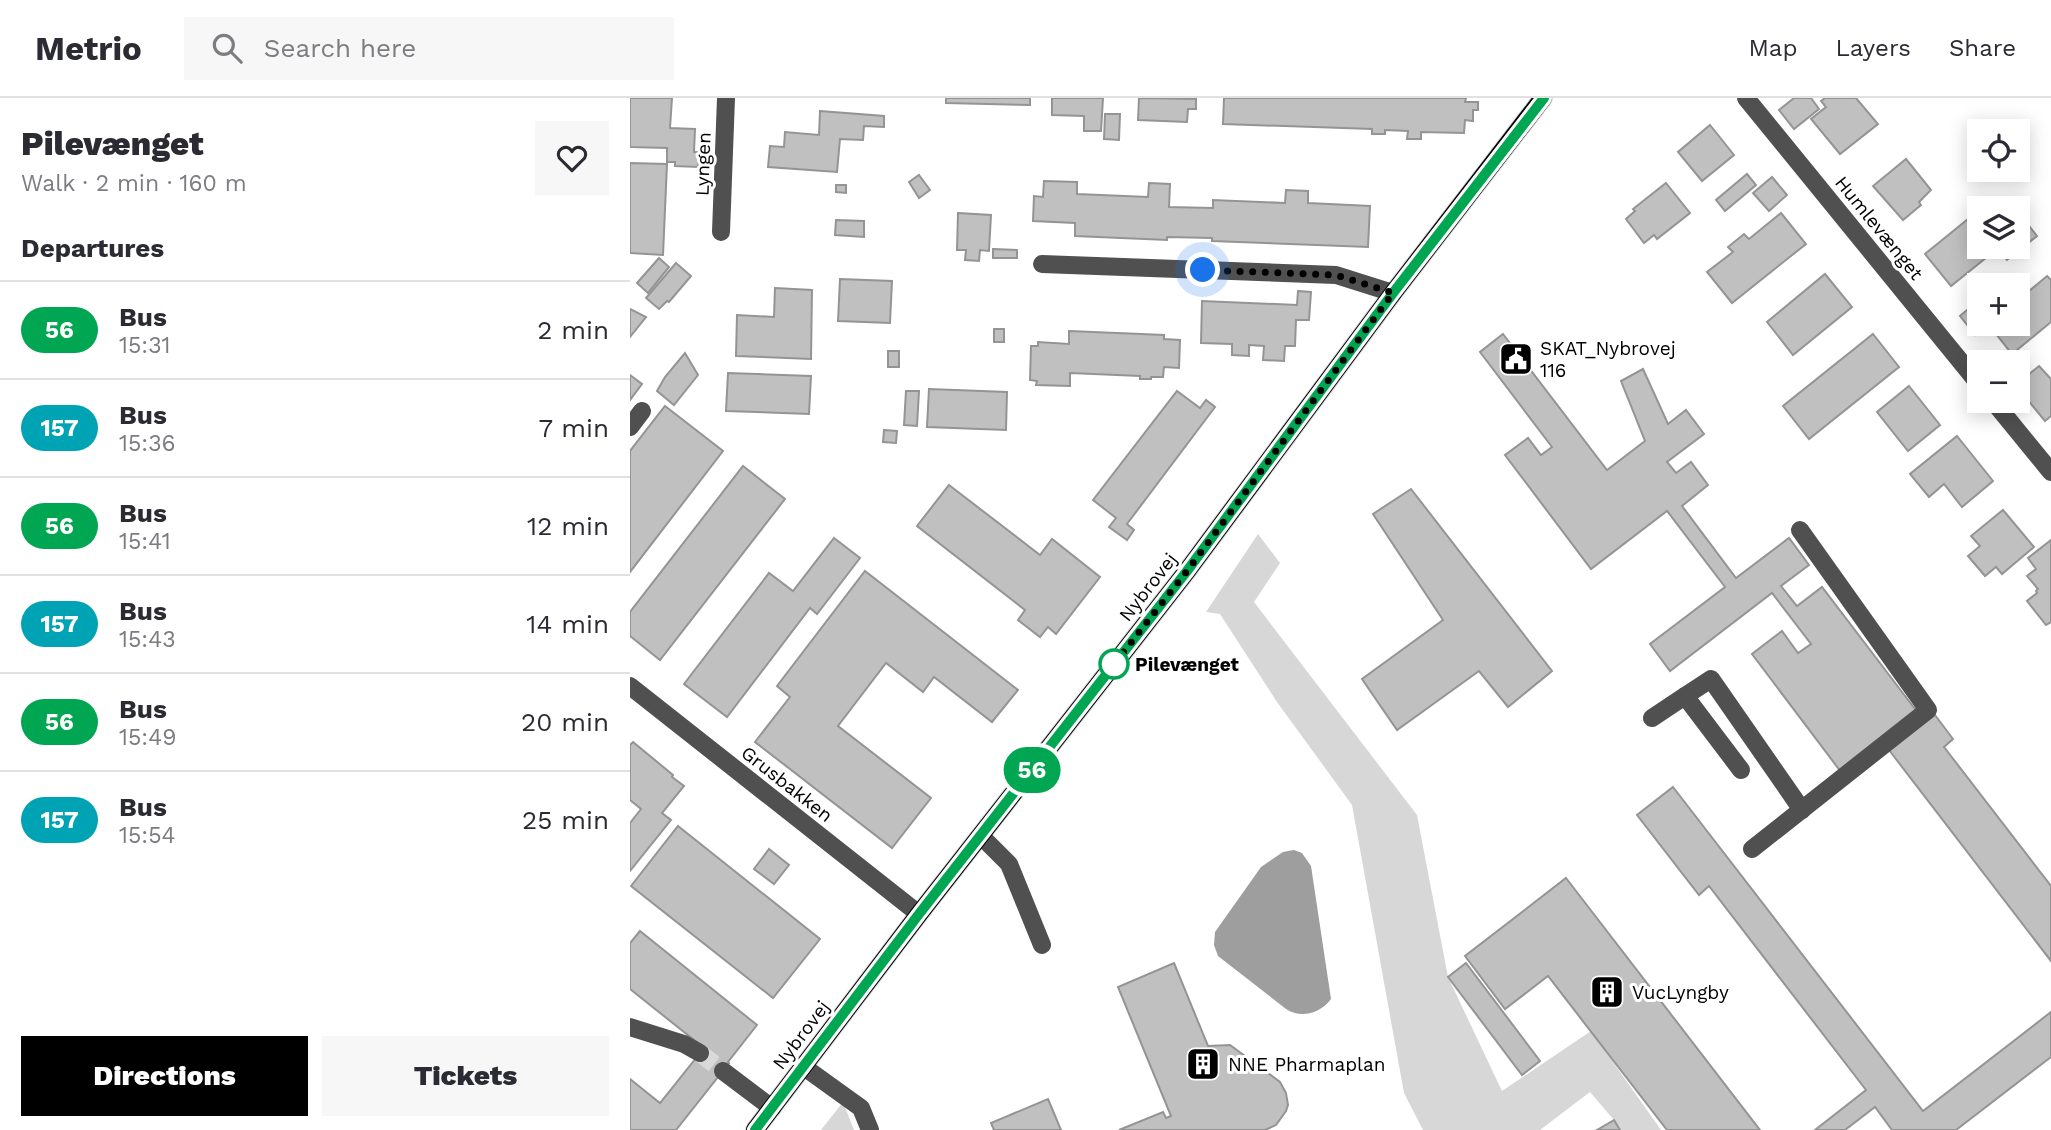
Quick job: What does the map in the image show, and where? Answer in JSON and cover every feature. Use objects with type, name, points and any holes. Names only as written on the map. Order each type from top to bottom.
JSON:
[{"type":"main road","name":"Nybrovej","points":[[755,1130],[919,914],[1187,571],[1393,293],[1544,98]]},
{"type":"street","name":"Lyngen","points":[[721,232],[726,98]]},
{"type":"street","name":"Humlevænget","points":[[1746,98],[1967,369]]},
{"type":"street","points":[[1042,264],[1336,275],[1393,293]]},
{"type":"street","points":[[630,427],[642,411]]},
{"type":"street","points":[[2003,413],[2051,472]]},
{"type":"street","points":[[1752,849],[1928,710],[1800,530]]},
{"type":"street","points":[[1652,718],[1711,679],[1802,810]]},
{"type":"street","name":"Grusbakken","points":[[630,686],[919,914]]},
{"type":"street","points":[[1685,696],[1741,770]]},
{"type":"street","points":[[981,836],[1009,864],[1042,945]]},
{"type":"street","points":[[630,1027],[684,1044],[700,1054]]},
{"type":"street","points":[[804,1067],[861,1108],[870,1130]]},
{"type":"street","points":[[723,1071],[772,1108]]},
{"type":"shaded area","points":[[1258,534],[1280,563],[1254,602],[1417,815],[1448,977],[1502,1091],[1591,1031],[1661,1130],[1620,1130],[1590,1092],[1540,1130],[1423,1130],[1404,1093],[1352,805],[1277,702],[1220,614],[1206,612]]},
{"type":"shaded area","points":[[1294,850],[1302,853],[1311,866],[1331,999],[1322,1008],[1304,1014],[1286,1009],[1218,956],[1214,945],[1215,932],[1261,867],[1283,852]]},
{"type":"shaded area","points":[[843,1102],[854,1130],[821,1130]]},
{"type":"building","points":[[630,98],[672,98],[670,128],[695,129],[694,152],[699,152],[698,167],[675,166],[675,162],[667,162],[667,148],[630,147]]},
{"type":"building","points":[[946,98],[1030,98],[1030,105],[946,103]]},
{"type":"building","points":[[1052,98],[1103,98],[1101,131],[1084,131],[1084,116],[1052,115]]},
{"type":"building","points":[[1139,98],[1196,99],[1196,109],[1188,109],[1187,122],[1138,120]]},
{"type":"building","points":[[1224,98],[1466,98],[1465,102],[1478,102],[1478,110],[1473,110],[1473,121],[1465,120],[1464,133],[1421,132],[1421,139],[1407,139],[1408,131],[1385,130],[1385,134],[1372,134],[1372,129],[1223,124]]},
{"type":"building","points":[[1794,98],[1811,98],[1819,109],[1794,129],[1779,110]]},
{"type":"building","points":[[1825,98],[1856,98],[1878,124],[1840,154],[1811,119],[1826,107],[1821,101]]},
{"type":"building","points":[[820,111],[884,116],[884,127],[864,126],[863,140],[840,139],[837,172],[768,167],[770,146],[784,147],[785,132],[819,135]]},
{"type":"building","points":[[1105,114],[1120,114],[1119,140],[1104,139]]},
{"type":"building","points":[[1710,125],[1734,155],[1702,181],[1678,152]]},
{"type":"building","points":[[1906,159],[1931,190],[1919,202],[1921,205],[1903,220],[1873,186]]},
{"type":"building","points":[[630,163],[667,164],[663,255],[630,253]]},
{"type":"building","points":[[1747,174],[1756,185],[1725,211],[1716,200]]},
{"type":"building","points":[[919,175],[930,190],[919,198],[909,182]]},
{"type":"building","points":[[1772,177],[1787,195],[1769,211],[1753,193]]},
{"type":"building","points":[[1044,181],[1077,182],[1077,194],[1148,197],[1149,183],[1170,184],[1169,207],[1213,208],[1213,200],[1285,203],[1286,190],[1308,191],[1308,203],[1370,206],[1368,247],[1212,241],[1212,238],[1167,237],[1167,240],[1075,236],[1075,223],[1033,221],[1034,196],[1043,197]]},
{"type":"building","points":[[1666,183],[1690,213],[1657,239],[1654,235],[1644,243],[1626,219],[1635,211],[1633,209]]},
{"type":"building","points":[[836,185],[846,185],[846,193],[836,192]]},
{"type":"building","points":[[958,213],[991,215],[989,251],[980,250],[979,261],[965,260],[966,250],[957,250]]},
{"type":"building","points":[[1781,213],[1806,244],[1732,303],[1707,272],[1733,252],[1728,247],[1744,234],[1749,239]]},
{"type":"building","points":[[836,220],[864,221],[864,237],[835,235]]},
{"type":"building","points":[[1967,220],[1967,259],[1985,259],[1951,286],[1925,254]]},
{"type":"building","points":[[2030,227],[2037,236],[2030,242]]},
{"type":"building","points":[[993,249],[1017,250],[1017,258],[993,258]]},
{"type":"building","points":[[659,258],[669,267],[648,293],[637,283]]},
{"type":"building","points":[[676,263],[691,276],[669,302],[659,309],[646,298]]},
{"type":"building","points":[[1825,274],[1852,307],[1793,355],[1767,322]]},
{"type":"building","points":[[2047,276],[2051,280],[2051,322],[2017,350],[2009,350],[1998,336],[2030,336],[2030,290]]},
{"type":"building","points":[[840,279],[892,281],[890,323],[838,321]]},
{"type":"building","points":[[775,288],[812,290],[811,359],[736,356],[737,315],[774,317]]},
{"type":"building","points":[[1298,291],[1311,292],[1309,320],[1296,320],[1295,346],[1285,346],[1284,361],[1263,360],[1264,346],[1249,345],[1249,356],[1232,355],[1232,344],[1201,343],[1202,301],[1297,305]]},
{"type":"building","points":[[630,309],[646,317],[630,337]]},
{"type":"building","points":[[1967,310],[1967,325],[1960,316]]},
{"type":"building","points":[[994,329],[1004,329],[1004,342],[994,342]]},
{"type":"building","points":[[1069,331],[1164,335],[1164,339],[1180,340],[1179,368],[1164,367],[1163,377],[1151,379],[1140,379],[1140,376],[1070,373],[1070,386],[1036,385],[1037,381],[1030,380],[1031,346],[1038,346],[1038,342],[1069,344]]},
{"type":"building","points":[[1503,334],[1607,470],[1645,441],[1621,381],[1643,369],[1668,424],[1686,410],[1704,434],[1667,462],[1676,473],[1691,462],[1708,485],[1682,506],[1736,578],[1789,538],[1809,565],[1781,586],[1797,606],[1822,587],[1918,713],[1841,772],[1752,654],[1782,631],[1798,653],[1811,644],[1772,593],[1670,671],[1650,644],[1725,587],[1667,511],[1591,569],[1505,455],[1528,438],[1541,455],[1552,447],[1480,352]]},
{"type":"building","points":[[1873,334],[1899,367],[1809,439],[1783,406]]},
{"type":"building","points":[[888,351],[899,351],[899,367],[888,367]]},
{"type":"building","points":[[685,353],[698,375],[674,405],[657,391]]},
{"type":"building","points":[[2039,366],[2051,379],[2051,416],[2045,421],[2030,403],[2030,373]]},
{"type":"building","points":[[728,373],[811,376],[809,414],[726,411]]},
{"type":"building","points":[[630,375],[642,384],[630,400]]},
{"type":"building","points":[[1909,386],[1940,425],[1908,451],[1877,412]]},
{"type":"building","points":[[929,389],[1007,392],[1006,430],[927,427]]},
{"type":"building","points":[[906,391],[919,391],[917,426],[904,425]]},
{"type":"building","points":[[1177,391],[1200,408],[1206,400],[1215,407],[1127,524],[1134,530],[1127,540],[1109,527],[1116,518],[1093,500]]},
{"type":"building","points":[[665,406],[723,451],[630,572],[630,451]]},
{"type":"building","points":[[884,430],[897,431],[896,443],[883,442]]},
{"type":"building","points":[[1957,436],[1993,481],[1962,507],[1944,484],[1929,497],[1910,474]]},
{"type":"building","points":[[743,466],[785,499],[660,660],[630,636],[630,612]]},
{"type":"building","points":[[949,485],[1040,555],[1052,539],[1100,577],[1056,634],[1048,627],[1040,637],[1018,620],[1025,610],[917,526]]},
{"type":"building","points":[[1411,489],[1552,671],[1508,707],[1479,671],[1397,730],[1362,679],[1443,620],[1373,514]]},
{"type":"building","points":[[2003,510],[2034,547],[2002,574],[1996,567],[1985,576],[1968,556],[1980,546],[1971,536]]},
{"type":"building","points":[[834,538],[860,558],[817,614],[810,608],[727,717],[684,684],[769,573],[793,591]]},
{"type":"building","points":[[2051,540],[2051,622],[2046,625],[2027,601],[2038,589],[2027,576],[2036,569],[2028,558]]},
{"type":"building","points":[[865,571],[1018,690],[992,722],[934,677],[923,692],[886,663],[838,726],[931,798],[892,848],[755,742],[790,697],[777,686]]},
{"type":"building","points":[[1935,715],[1953,739],[1944,747],[2051,886],[2051,961],[1889,750]]},
{"type":"building","points":[[633,742],[684,786],[662,813],[671,820],[630,871],[630,823],[641,809],[630,800],[630,745]]},
{"type":"building","name":"VucLyngby","points":[[1673,787],[1923,1111],[2051,1012],[2051,1057],[1956,1130],[1892,1130],[1875,1107],[1845,1130],[1815,1130],[1866,1090],[1709,886],[1699,895],[1637,815]]},
{"type":"building","points":[[678,826],[820,939],[773,998],[631,886]]},
{"type":"building","points":[[769,849],[789,865],[774,884],[754,869]]},
{"type":"building","name":"VucLyngby","points":[[1566,878],[1760,1130],[1667,1130],[1548,976],[1505,1009],[1465,956]]},
{"type":"building","points":[[640,931],[757,1025],[676,1130],[630,1130],[630,1079],[660,1103],[704,1048],[630,989],[630,943]]},
{"type":"building","name":"NNE Pharmaplan","points":[[1174,963],[1208,1046],[1230,1045],[1280,1082],[1288,1105],[1276,1125],[1265,1130],[1119,1130],[1163,1112],[1166,1118],[1171,1116],[1118,987]]},
{"type":"building","points":[[1466,963],[1540,1061],[1522,1075],[1448,977]]},
{"type":"building","points":[[1048,1099],[1061,1130],[994,1130],[991,1123]]},
{"type":"building","points":[[1614,1120],[1620,1130],[1597,1130]]},
{"type":"tunnel","points":[[700,1053],[723,1071]]},
{"type":"bus line","name":"56","points":[[755,1130],[919,914],[1187,571],[1393,293],[1544,98]]},
{"type":"place","name":"SKAT_Nybrovej 116","points":[[1516,359]]},
{"type":"place","name":"Pilevænget","points":[[1114,664]]},
{"type":"place","name":"VucLyngby","points":[[1607,992]]},
{"type":"place","name":"NNE Pharmaplan","points":[[1203,1064]]},
{"type":"route","points":[[1114,664],[1111,668],[1187,571],[1393,293],[1336,275],[1203,270]]}]
